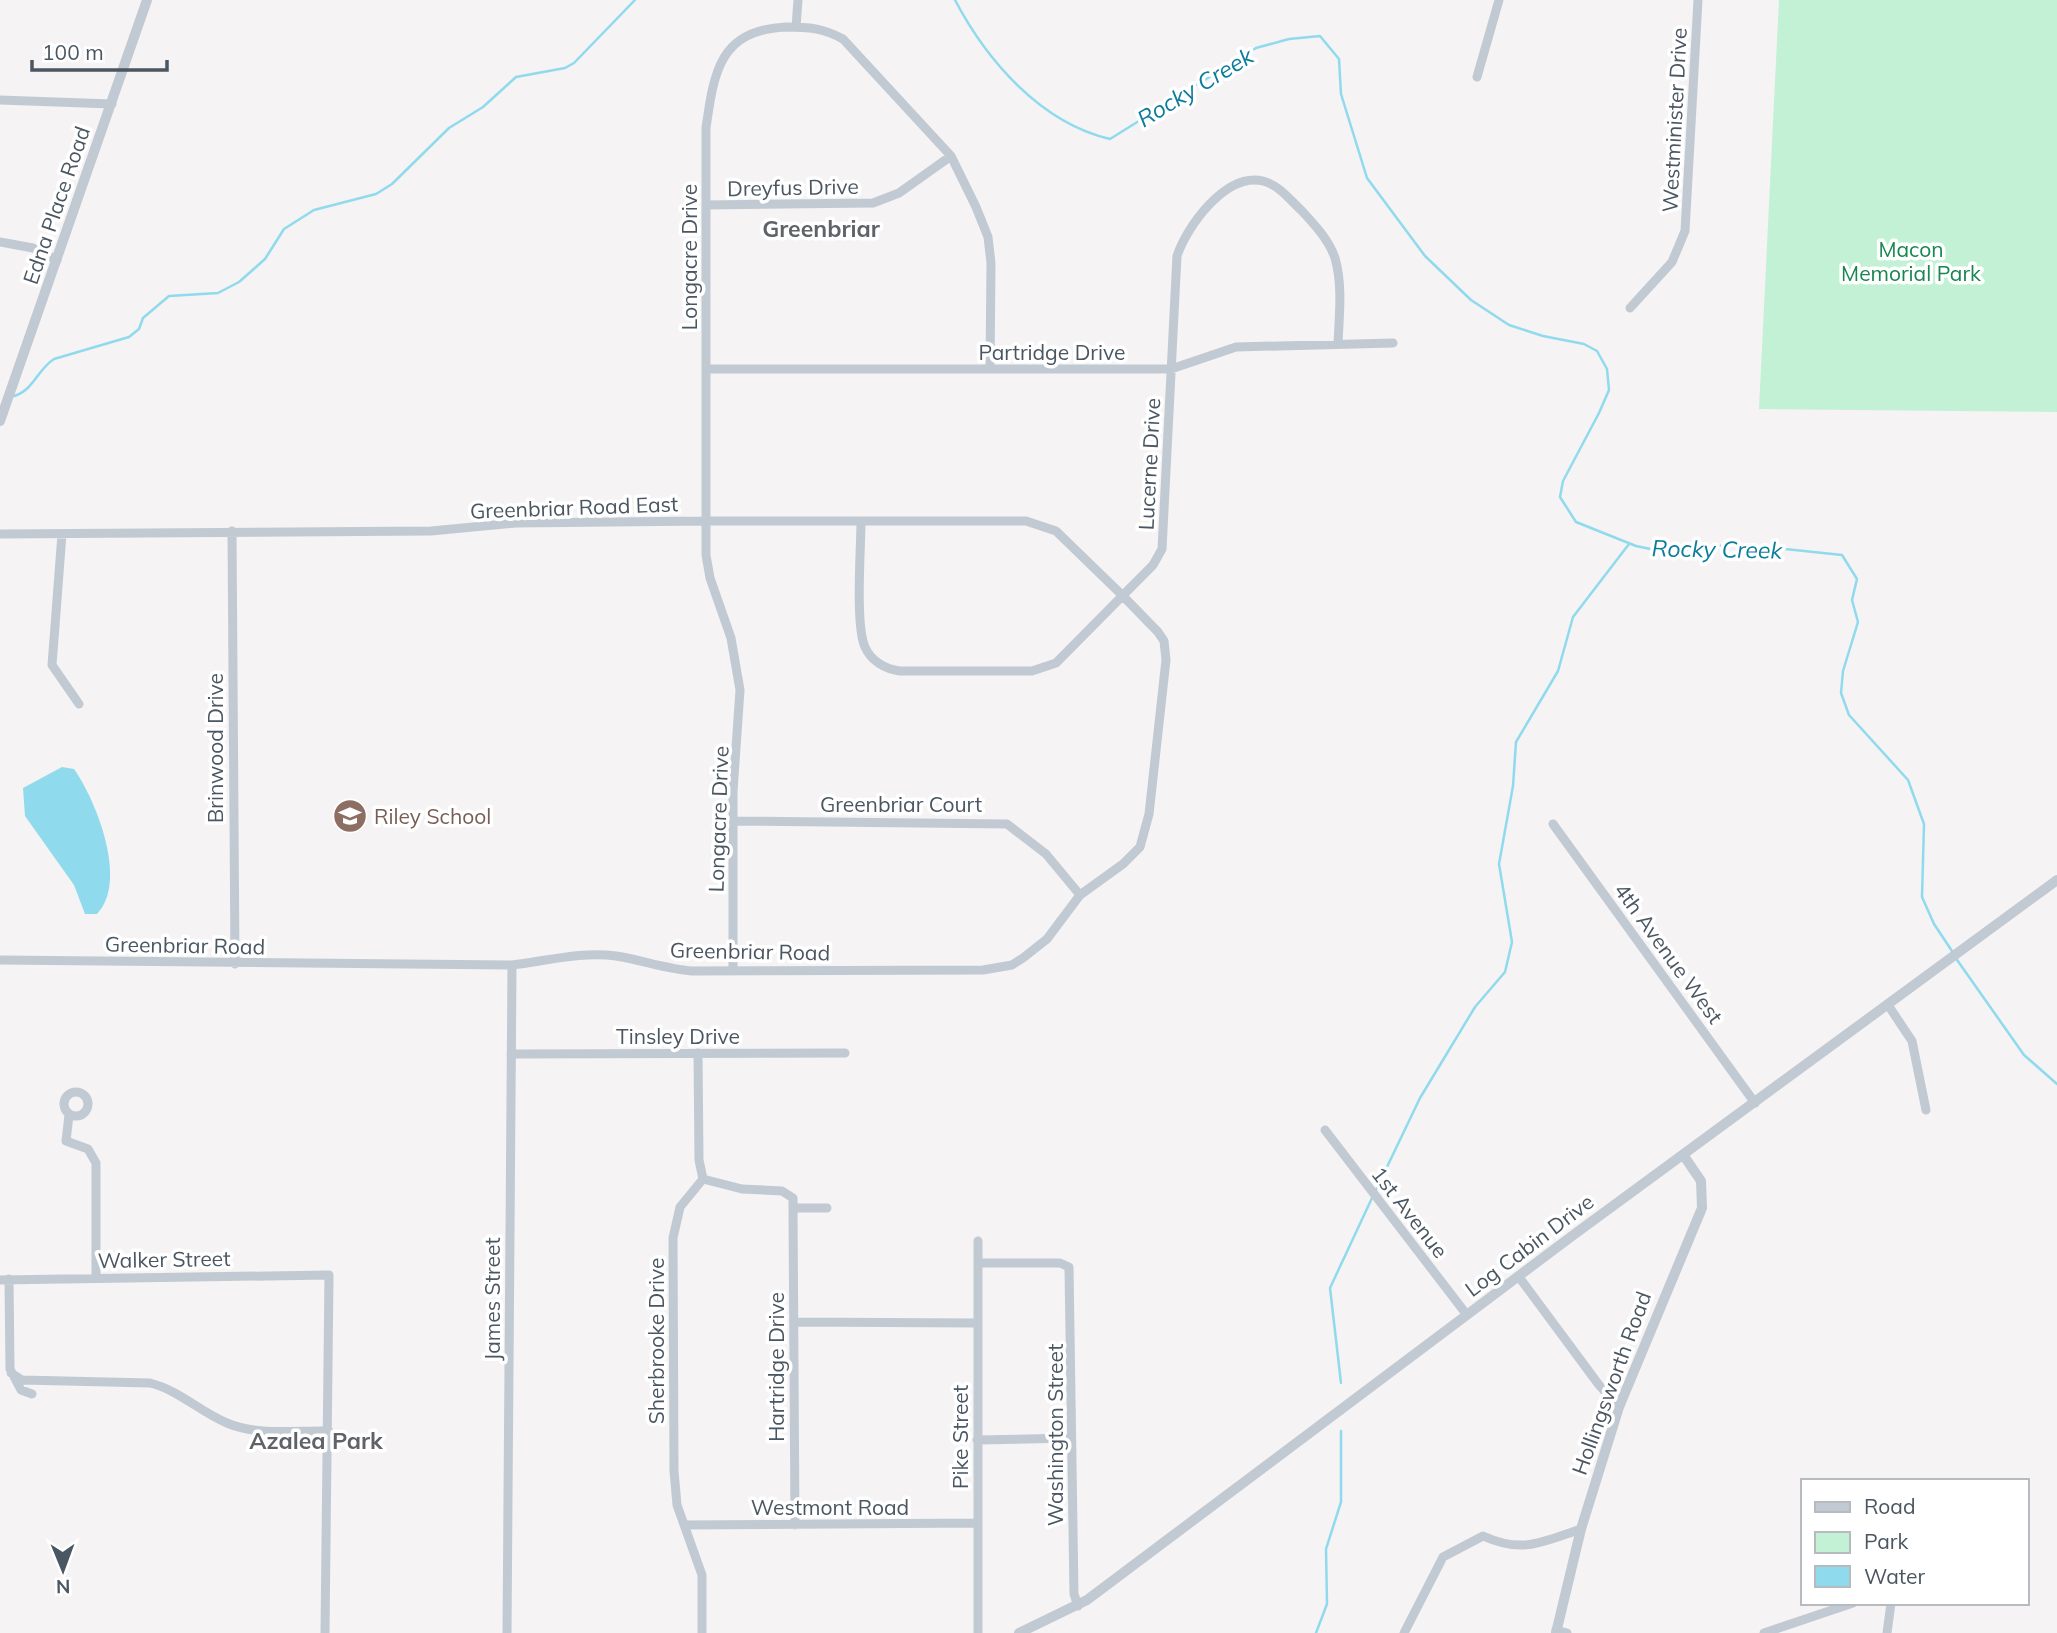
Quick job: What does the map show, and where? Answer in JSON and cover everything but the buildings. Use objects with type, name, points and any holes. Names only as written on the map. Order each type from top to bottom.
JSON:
[{"type":"street","name":"Edna Place Road","points":[[0,421],[147,0]]},
{"type":"street","points":[[796,27],[798,0]]},
{"type":"street","points":[[1477,77],[1499,0]]},
{"type":"street","name":"Westminister Drive","points":[[1630,307],[1672,262],[1687,223],[1698,0]]},
{"type":"street","name":"Longacre Drive","points":[[733,970],[733,821],[739,672],[707,568],[706,128],[710,99],[723,57],[737,39],[749,32],[796,27],[825,29],[844,38],[951,156],[988,237],[990,369]]},
{"type":"street","points":[[0,100],[112,104]]},
{"type":"street","name":"Dreyfus Drive","points":[[707,205],[873,203],[899,193],[951,156]]},
{"type":"street","name":"Lucerne Drive","points":[[861,521],[862,636],[873,658],[891,670],[1032,671],[1047,667],[1055,663],[1153,565],[1162,549],[1177,256],[1184,236],[1213,202],[1231,187],[1246,180],[1264,181],[1278,188],[1327,242],[1339,278],[1338,344]]},
{"type":"street","points":[[0,242],[21,244],[57,260]]},
{"type":"street","name":"Partridge Drive","points":[[706,369],[1171,369],[1236,347],[1393,343]]},
{"type":"street","name":"Greenbriar Road East","points":[[0,534],[431,531],[516,523],[706,520],[1026,521],[1056,531],[1122,595]]},
{"type":"street","name":"Brinwood Drive","points":[[232,531],[235,964]]},
{"type":"street","points":[[62,534],[51,666],[79,704]]},
{"type":"street","name":"Greenbriar Road","points":[[0,960],[512,965],[594,955],[618,956],[666,969],[983,970],[1012,965],[1047,939],[1080,895],[1140,847],[1149,814],[1166,649],[1158,632],[1122,595]]},
{"type":"street","name":"Greenbriar Court","points":[[733,821],[1007,824],[1046,854],[1080,895]]},
{"type":"street","name":"4th Avenue West","points":[[1553,824],[1755,1104]]},
{"type":"street","name":"Log Cabin Drive","points":[[1019,1633],[1078,1606],[2057,880]]},
{"type":"street","name":"James Street","points":[[507,1633],[512,965]]},
{"type":"street","points":[[1888,1004],[1912,1041],[1926,1110]]},
{"type":"street","points":[[698,1053],[699,1160],[703,1179],[742,1189],[782,1191],[793,1198],[793,1208],[827,1208]]},
{"type":"street","name":"Tinsley Drive","points":[[512,1054],[845,1053]]},
{"type":"street","points":[[69,1115],[66,1141],[88,1149],[96,1163],[96,1278]]},
{"type":"street","name":"1st Avenue","points":[[1325,1130],[1467,1315]]},
{"type":"street","name":"Hollingsworth Road","points":[[1560,1632],[1581,1529],[1619,1407],[1702,1209],[1701,1181],[1684,1156]]},
{"type":"street","name":"Sherbrooke Drive","points":[[702,1633],[702,1575],[677,1505],[674,1471],[673,1238],[680,1207],[703,1179]]},
{"type":"street","name":"Hartridge Drive","points":[[793,1208],[794,1525]]},
{"type":"street","name":"Pike Street","points":[[978,1241],[978,1633]]},
{"type":"street","name":"Washington Street","points":[[978,1263],[1066,1264],[1070,1272],[1073,1594],[1078,1606]]},
{"type":"street","name":"Walker Street","points":[[5,1279],[329,1275],[329,1431]]},
{"type":"street","points":[[1519,1277],[1599,1385],[1619,1407]]},
{"type":"street","points":[[5,1279],[11,1373],[21,1390],[32,1394]]},
{"type":"street","points":[[793,1322],[977,1323]]},
{"type":"street","points":[[11,1373],[18,1380],[150,1383],[169,1389],[224,1422],[244,1429],[329,1431],[326,1633]]},
{"type":"street","points":[[977,1440],[1071,1438]]},
{"type":"street","name":"Westmont Road","points":[[684,1525],[977,1523]]},
{"type":"street","points":[[1404,1633],[1443,1557],[1483,1536],[1516,1547],[1539,1543],[1581,1529]]},
{"type":"street","points":[[1764,1633],[1847,1605]]},
{"type":"street","points":[[1887,1633],[1891,1605]]},
{"type":"green space","name":"Macon Memorial Park","points":[[1779,0],[2057,0],[2057,412],[1759,409]]},
{"type":"water","points":[[62,767],[74,769],[83,783],[106,841],[110,882],[106,900],[97,914],[85,914],[74,885],[25,816],[23,788]]},
{"type":"waterway","points":[[14,396],[31,385],[54,359],[129,337],[139,329],[143,318],[169,296],[218,293],[239,282],[265,259],[284,229],[314,210],[376,194],[392,184],[449,128],[483,107],[516,77],[565,68],[574,63],[635,0]]},
{"type":"waterway","name":"Rocky Creek","points":[[955,0],[1000,67],[1039,104],[1085,131],[1110,139],[1256,48],[1289,39],[1320,36],[1339,59],[1341,94],[1367,178],[1425,256],[1471,300],[1509,325],[1543,336],[1584,344],[1597,351],[1607,369],[1609,390],[1563,481],[1560,497],[1576,522],[1636,546],[1665,552],[1736,544],[1842,555],[1857,579],[1852,600],[1858,622],[1843,671],[1841,693],[1849,715],[1908,780],[1924,824],[1922,897],[1934,924],[1952,951]]},
{"type":"waterway","points":[[1375,1192],[1420,1098],[1475,1007],[1505,972],[1512,942],[1499,864],[1513,786],[1516,742],[1558,671],[1573,617],[1629,544]]},
{"type":"waterway","name":"Rocky Creek","points":[[1955,957],[2024,1055],[2057,1084]]},
{"type":"waterway","points":[[1341,1383],[1330,1288],[1372,1198]]},
{"type":"waterway","points":[[1316,1633],[1327,1604],[1326,1549],[1341,1502],[1341,1431]]},
{"type":"place","name":"Riley School","points":[[350,816]]},
{"type":"district","name":"Greenbriar","points":[[821,228]]},
{"type":"district","name":"Azalea Park","points":[[316,1440]]}]
